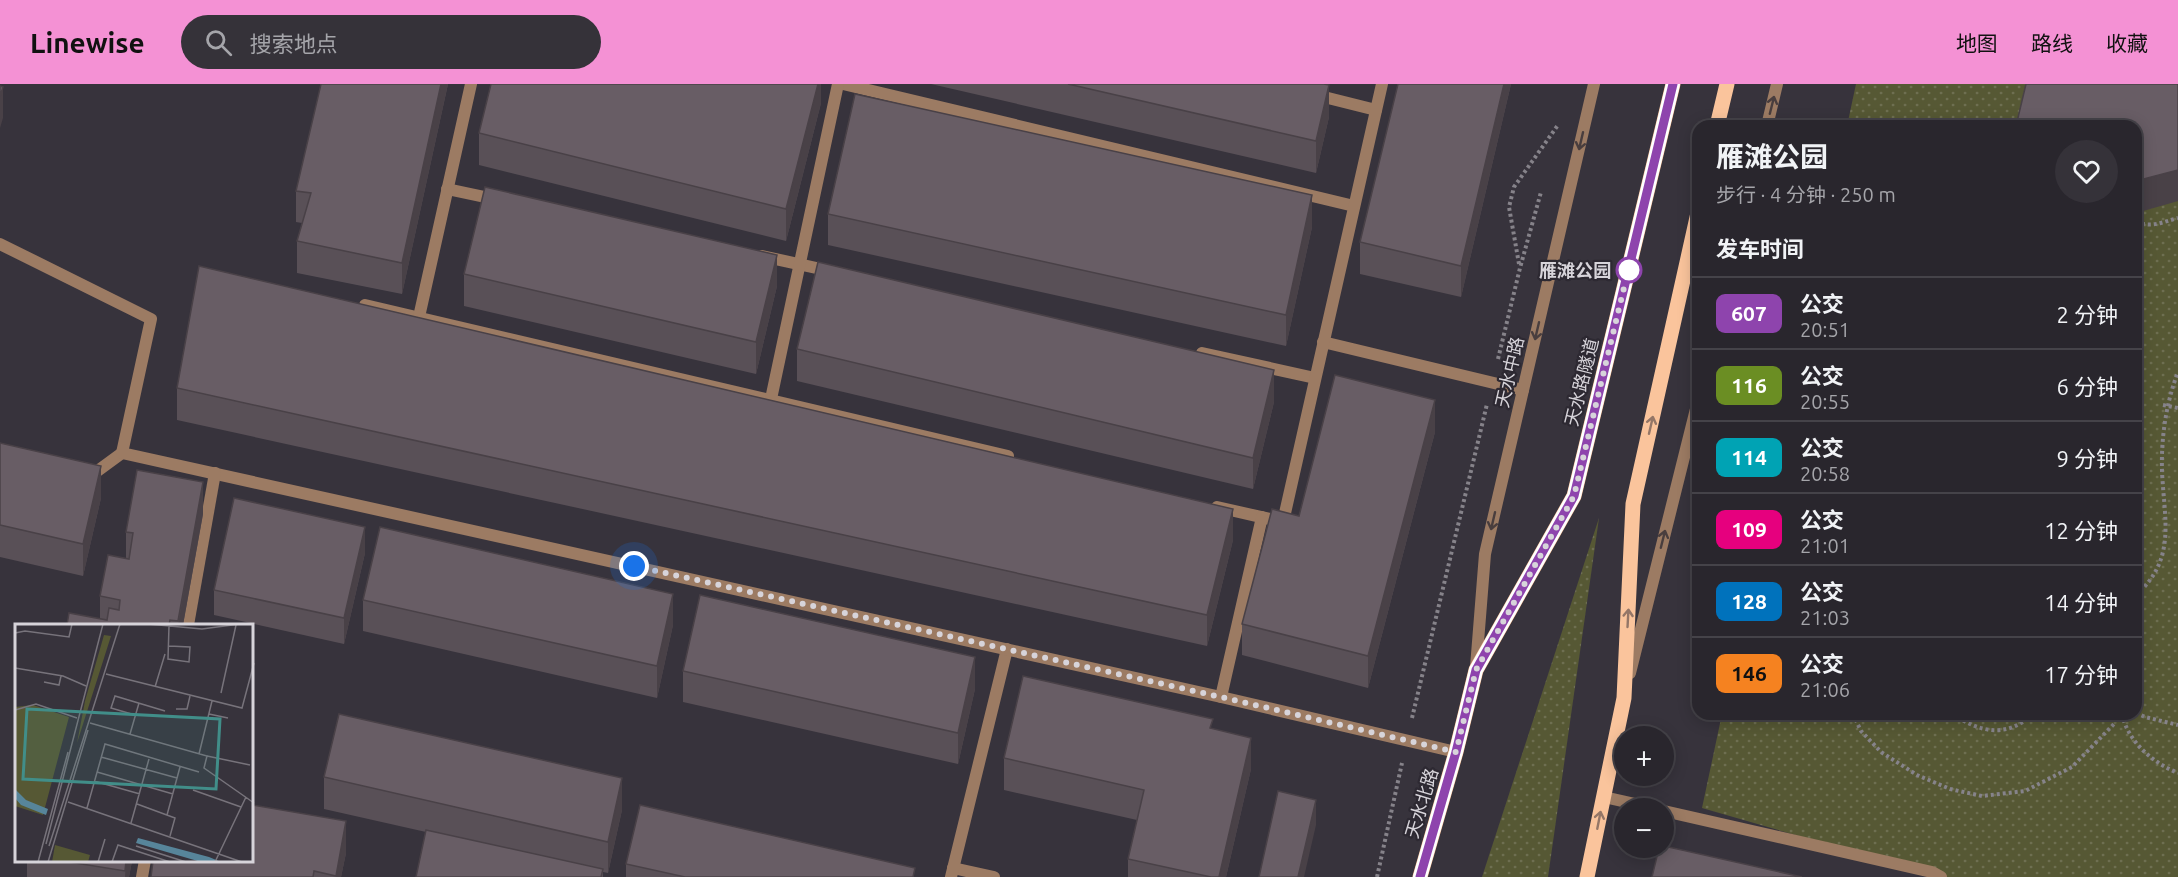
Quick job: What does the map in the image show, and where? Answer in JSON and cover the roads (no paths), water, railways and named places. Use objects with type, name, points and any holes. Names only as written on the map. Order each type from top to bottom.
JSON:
[{"type":"main road","name":"天水路隧道","points":[[1476,670],[1574,496],[1673,84]]},
{"type":"main road","points":[[1718,120],[1727,84]]},
{"type":"main road","points":[[1587,877],[1624,698],[1633,504],[1692,240]]},
{"type":"main road","name":"天水北路","points":[[1420,877],[1456,752],[1476,670]]},
{"type":"street","points":[[419,317],[471,84]]},
{"type":"street","points":[[771,399],[838,84]]},
{"type":"street","points":[[843,84],[1354,206]]},
{"type":"street","points":[[1205,504],[1283,522],[1382,84]]},
{"type":"street","name":"天水中路","points":[[1476,670],[1485,554],[1594,84]]},
{"type":"street","points":[[1768,120],[1777,84]]},
{"type":"street","points":[[1306,93],[1376,110]]},
{"type":"street","points":[[447,189],[516,203]]},
{"type":"street","points":[[0,244],[151,319],[122,453],[92,475],[81,472]]},
{"type":"street","points":[[754,255],[846,275]]},
{"type":"street","points":[[351,302],[771,399],[1022,460]]},
{"type":"street","points":[[1323,342],[1523,390]]},
{"type":"street","points":[[1186,350],[1315,378]]},
{"type":"street","points":[[1624,698],[1692,425]]},
{"type":"street","points":[[122,453],[1221,697],[1456,752]]},
{"type":"street","points":[[188,624],[215,473]]},
{"type":"street","points":[[1221,697],[1262,518]]},
{"type":"street","points":[[994,877],[952,872],[1006,649]]},
{"type":"street","points":[[1604,797],[1614,799]]},
{"type":"street","points":[[1674,813],[1932,872],[1941,877]]},
{"type":"street","points":[[142,877],[145,862]]},
{"type":"place","name":"雁滩公园","points":[[1629,270]]}]
